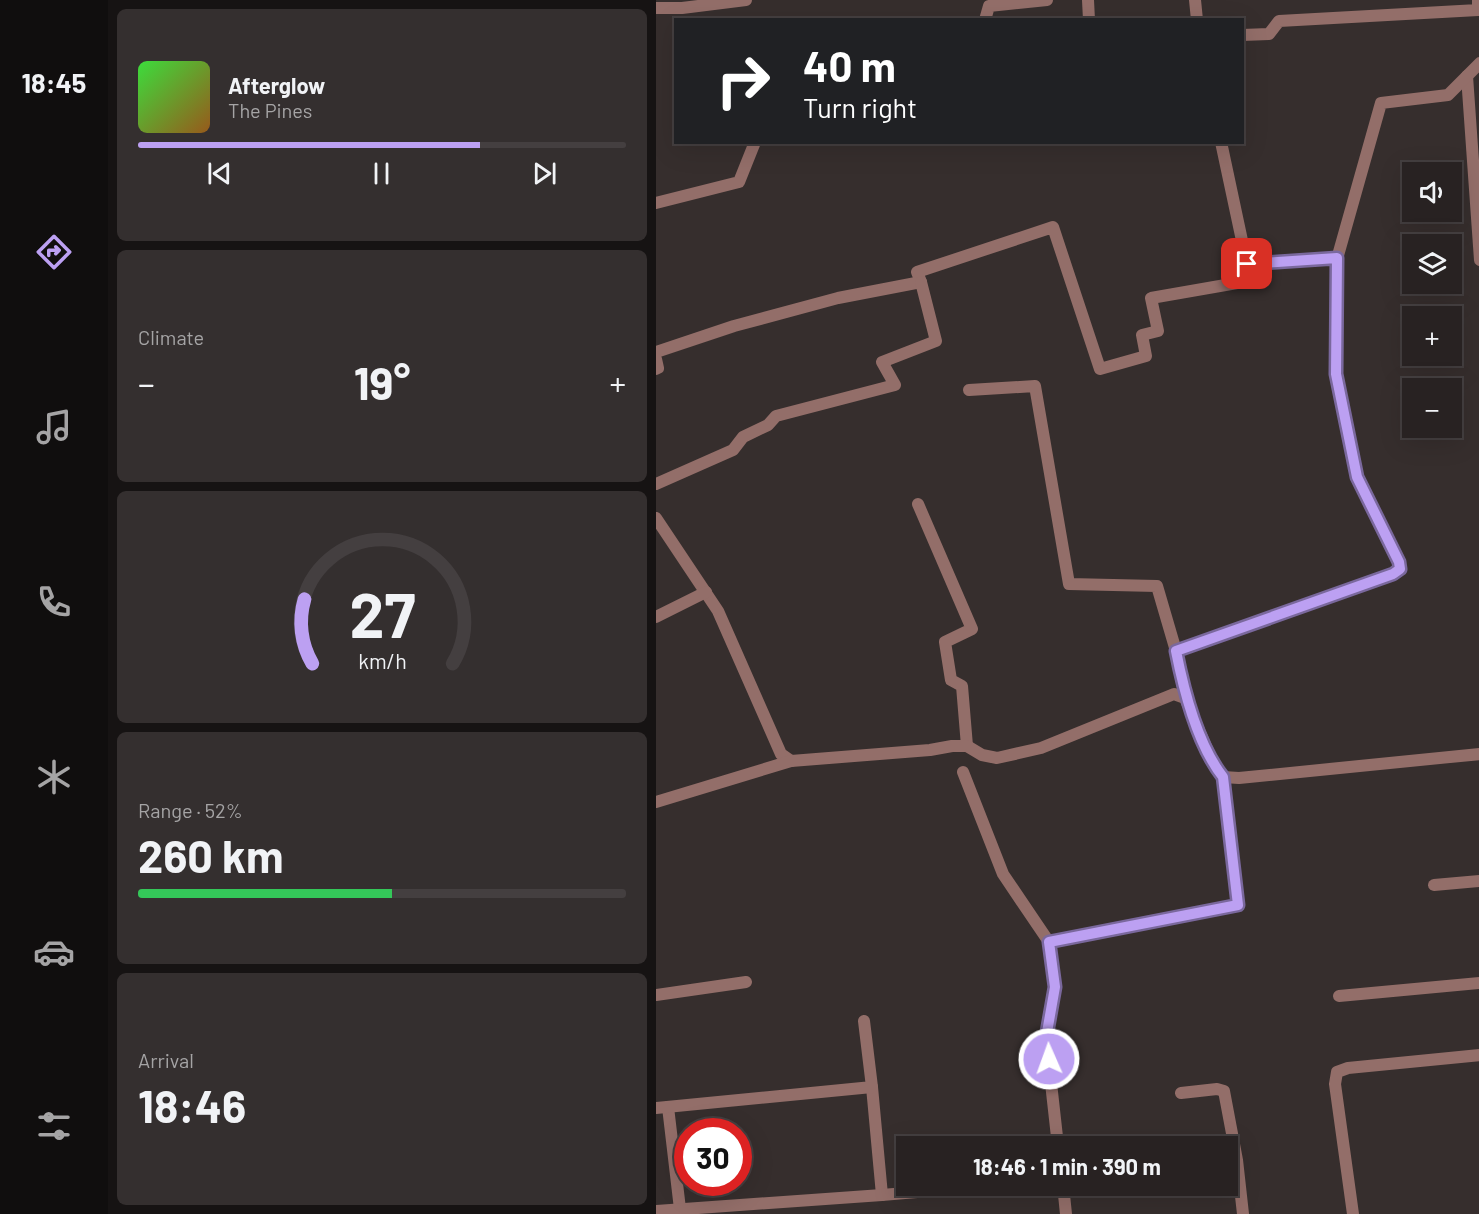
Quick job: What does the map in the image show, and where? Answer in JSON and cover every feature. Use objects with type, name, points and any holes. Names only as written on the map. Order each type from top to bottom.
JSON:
[{"type":"street","points":[[656,8],[682,8],[746,0]]},
{"type":"street","points":[[986,18],[989,6],[1048,0]]},
{"type":"street","points":[[1088,0],[1089,18]]},
{"type":"street","points":[[1195,0],[1197,18]]},
{"type":"street","points":[[1244,35],[1269,34],[1279,21],[1478,10],[1478,0]]},
{"type":"street","points":[[1176,651],[1393,574],[1400,569],[1399,562],[1357,477],[1336,374],[1337,258],[1381,103],[1448,95],[1480,63]]},
{"type":"street","points":[[1467,76],[1480,260]]},
{"type":"street","points":[[656,203],[739,183],[754,144]]},
{"type":"street","points":[[1221,144],[1247,264]]},
{"type":"street","points":[[656,484],[733,450],[743,437],[768,425],[776,416],[895,385],[882,362],[936,341],[917,272],[1053,227],[1100,369],[1146,356],[1142,335],[1158,331],[1151,298],[1237,283],[1237,264],[1337,258]]},
{"type":"street","points":[[656,352],[734,326],[838,298],[920,282]]},
{"type":"street","points":[[656,359],[658,368],[656,369]]},
{"type":"street","points":[[969,390],[1035,386],[1069,584],[1157,586],[1176,651],[1185,698],[1214,765],[1223,777],[1238,905],[1049,942]]},
{"type":"street","points":[[917,504],[972,628],[946,642],[951,680],[962,686],[967,746]]},
{"type":"street","points":[[656,518],[719,611],[781,754],[791,761]]},
{"type":"street","points":[[656,617],[706,592]]},
{"type":"street","points":[[656,802],[791,761],[967,746],[982,755],[998,758],[1040,748],[1174,694],[1185,698]]},
{"type":"street","points":[[1223,777],[1239,778],[1480,754]]},
{"type":"street","points":[[963,772],[1003,874],[1049,942],[1055,987],[1046,1038],[1057,1136]]},
{"type":"street","points":[[1434,885],[1480,881]]},
{"type":"street","points":[[656,995],[746,982]]},
{"type":"street","points":[[1339,996],[1480,984]]},
{"type":"street","points":[[864,1021],[882,1195]]},
{"type":"street","points":[[1353,1214],[1335,1084],[1337,1072],[1348,1068],[1480,1055]]},
{"type":"street","points":[[680,1209],[662,1108],[872,1087]]},
{"type":"street","points":[[1181,1094],[1217,1089],[1223,1091],[1229,1136]]},
{"type":"street","points":[[1238,1193],[1242,1214]]},
{"type":"street","points":[[656,1211],[771,1208],[896,1194]]},
{"type":"street","points":[[1064,1196],[1066,1214]]},
{"type":"route","points":[[1049,1059],[1046,1038],[1055,987],[1049,942],[1238,905],[1223,777],[1214,765],[1185,698],[1176,651],[1393,574],[1400,569],[1399,562],[1357,477],[1336,374],[1337,258],[1247,264]]}]
